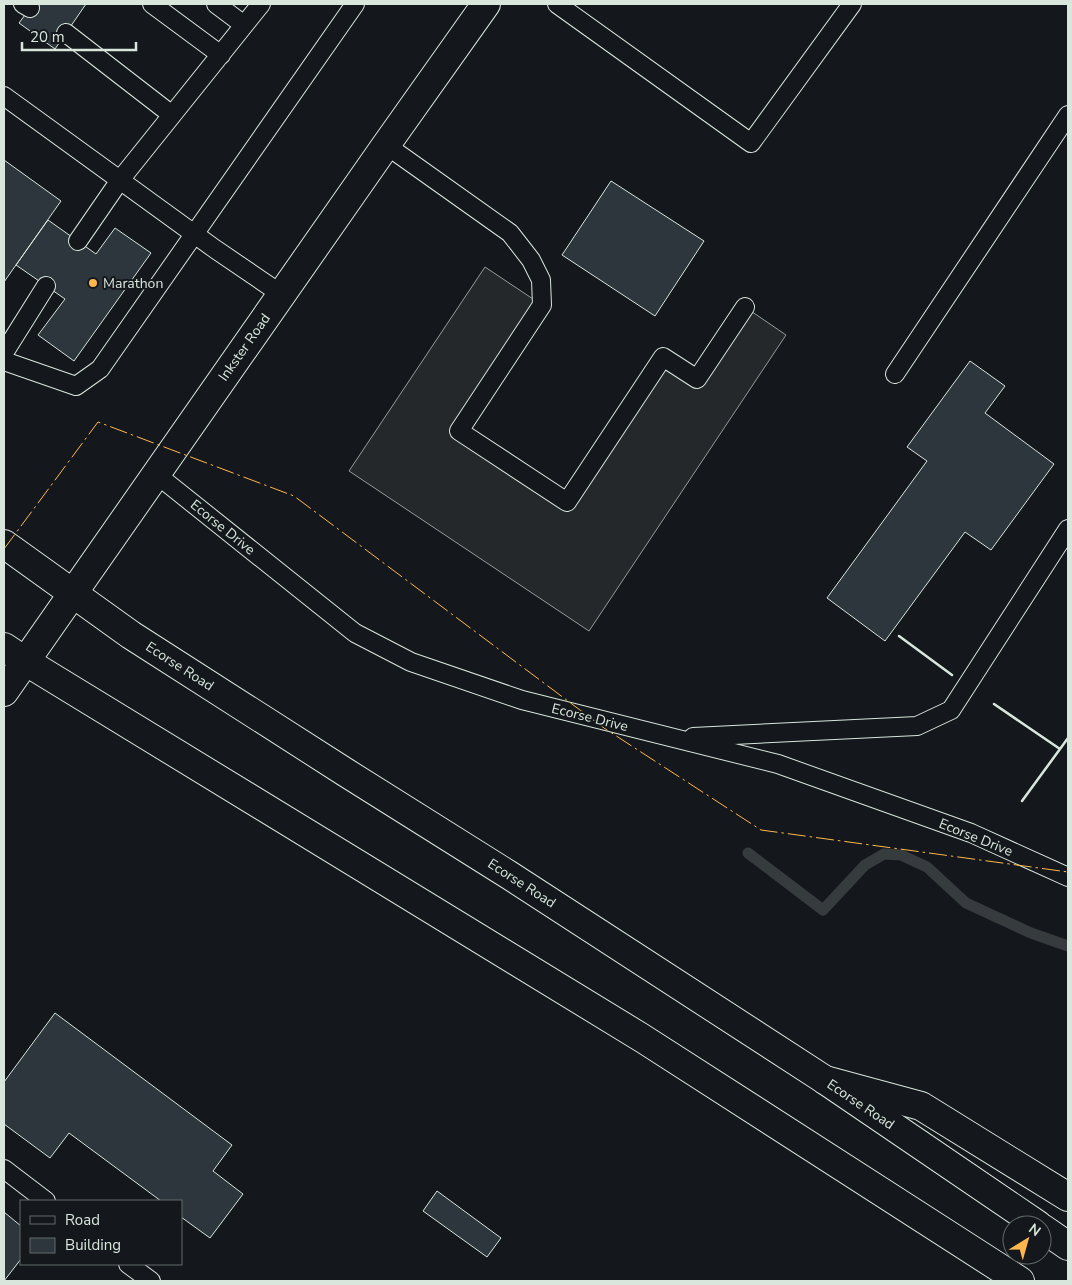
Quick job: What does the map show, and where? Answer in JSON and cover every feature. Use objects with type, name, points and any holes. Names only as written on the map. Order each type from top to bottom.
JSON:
[{"type":"main road","name":"Inkster Road","points":[[4,692],[14,654],[73,593],[486,4]]},
{"type":"main road","name":"Ecorse Road","points":[[4,544],[139,640],[509,875],[826,1080],[1023,1215]]},
{"type":"main road","points":[[14,654],[642,1038],[1020,1281]]},
{"type":"main road","points":[[826,1080],[921,1106],[1068,1197]]},
{"type":"main road","points":[[1052,1235],[1068,1246]]},
{"type":"lane","points":[[152,4],[220,55]]},
{"type":"lane","points":[[216,4],[244,26]]},
{"type":"lane","points":[[78,241],[120,180],[261,4]]},
{"type":"lane","points":[[4,360],[76,386],[100,369],[355,4]]},
{"type":"lane","points":[[557,4],[751,143],[852,4]]},
{"type":"lane","points":[[66,33],[172,115]]},
{"type":"lane","points":[[4,96],[195,234],[282,294]]},
{"type":"lane","points":[[895,374],[1068,115]]},
{"type":"lane","points":[[386,145],[510,233],[531,260],[541,280],[542,305],[459,431],[567,502],[663,357],[697,379],[745,307]]},
{"type":"lane","points":[[4,353],[46,286]]},
{"type":"lane","name":"Ecorse Drive","points":[[156,474],[355,633],[410,662],[522,700],[778,764],[971,833],[1068,877]]},
{"type":"lane","points":[[674,738],[916,726],[950,710],[1068,529]]},
{"type":"lane","points":[[4,1169],[45,1200]]},
{"type":"lane","points":[[129,1265],[151,1281]]},
{"type":"shaded area","points":[[485,267],[542,305],[459,431],[567,502],[663,357],[697,379],[745,307],[786,335],[589,631],[349,471]]},
{"type":"building","points":[[33,4],[86,4],[55,49],[19,23]]},
{"type":"building","points":[[4,160],[61,201],[4,282]]},
{"type":"building","points":[[611,181],[704,241],[655,316],[562,255]]},
{"type":"building","points":[[48,220],[96,254],[115,228],[151,253],[74,361],[38,335],[65,299],[16,265]]},
{"type":"building","points":[[970,361],[1005,386],[985,413],[1054,464],[991,550],[965,532],[885,641],[827,598],[927,461],[907,447]]},
{"type":"building","points":[[55,1013],[232,1145],[213,1171],[243,1194],[210,1238],[182,1218],[182,1200],[160,1200],[69,1133],[50,1158],[4,1124],[4,1082]]},
{"type":"building","points":[[437,1191],[501,1238],[487,1257],[423,1211]]},
{"type":"building","points":[[4,1212],[20,1225],[20,1260],[4,1281]]},
{"type":"waterway","points":[[748,853],[823,910],[865,865],[884,854],[901,855],[927,867],[966,903],[1031,933],[1068,946]]},
{"type":"wall","points":[[899,636],[952,675]]},
{"type":"wall","points":[[994,704],[1060,749],[1022,801]]},
{"type":"wall","points":[[1060,749],[1068,738]]},
{"type":"power","points":[[4,549],[98,422],[294,496],[604,728],[761,830],[1068,872]]},
{"type":"place","name":"Marathon","points":[[93,283]]}]
